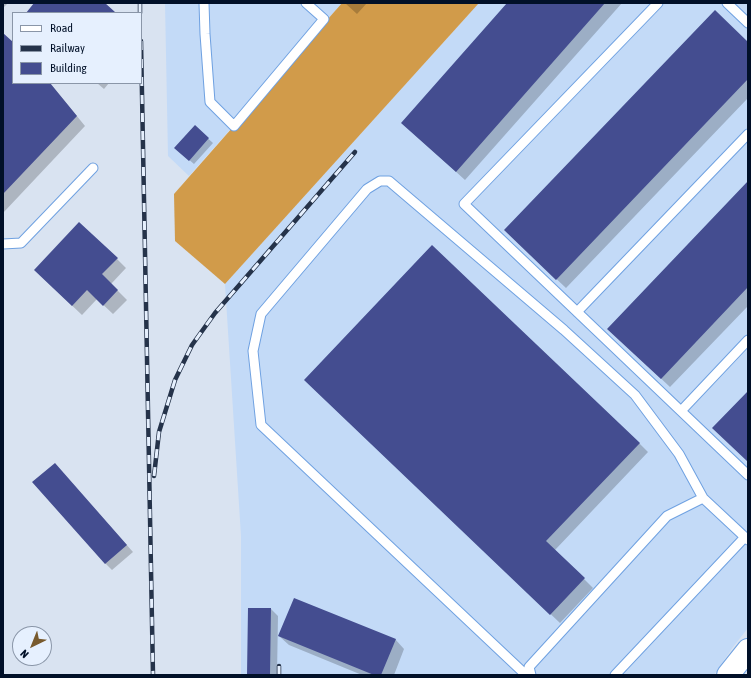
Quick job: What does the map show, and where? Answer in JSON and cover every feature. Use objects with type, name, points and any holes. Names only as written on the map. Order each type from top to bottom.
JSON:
[{"type":"street","points":[[728,675],[748,650]]},
{"type":"lane","points":[[204,3],[210,102],[234,126],[324,19],[306,3]]},
{"type":"lane","points":[[658,3],[464,204],[748,475]]},
{"type":"lane","points":[[727,3],[748,23]]},
{"type":"lane","points":[[577,312],[748,134]]},
{"type":"lane","points":[[3,244],[21,243],[93,168]]},
{"type":"lane","points":[[526,675],[261,425],[253,351],[261,314],[367,189],[380,181],[389,181],[564,330],[635,395],[679,454],[702,498],[747,538],[615,675]]},
{"type":"lane","points":[[681,411],[748,340]]},
{"type":"lane","points":[[532,675],[529,667],[667,516],[702,498]]},
{"type":"shaded area","points":[[165,3],[342,3],[189,176],[168,156]]},
{"type":"shaded area","points":[[342,3],[479,3],[225,284],[175,241],[174,194]]},
{"type":"shaded area","points":[[479,3],[748,3],[748,628],[714,675],[241,675],[241,536],[225,284]]},
{"type":"building","points":[[34,3],[105,3],[115,12],[27,12]]},
{"type":"building","points":[[507,3],[605,3],[456,172],[401,123]]},
{"type":"building","points":[[715,10],[748,42],[748,79],[556,280],[504,230]]},
{"type":"building","points":[[3,33],[12,41],[12,84],[51,84],[77,116],[3,194]]},
{"type":"building","points":[[195,125],[209,138],[189,161],[174,148]]},
{"type":"building","points":[[748,181],[748,287],[661,379],[607,329]]},
{"type":"building","points":[[79,222],[118,258],[102,274],[118,290],[103,306],[87,290],[72,306],[34,270]]},
{"type":"building","points":[[432,245],[640,443],[546,541],[585,578],[550,615],[304,380]]},
{"type":"building","points":[[748,391],[748,462],[712,428]]},
{"type":"building","points":[[55,463],[127,545],[105,564],[32,482]]},
{"type":"building","points":[[294,598],[396,639],[381,675],[374,675],[278,636]]},
{"type":"building","points":[[248,608],[271,608],[270,675],[247,675]]},
{"type":"railway","points":[[140,3],[140,12]]},
{"type":"railway","points":[[142,84],[153,675]]},
{"type":"railway","points":[[154,476],[159,432],[175,380],[192,345],[215,313],[355,152]]},
{"type":"railway","points":[[279,666],[279,675]]}]
